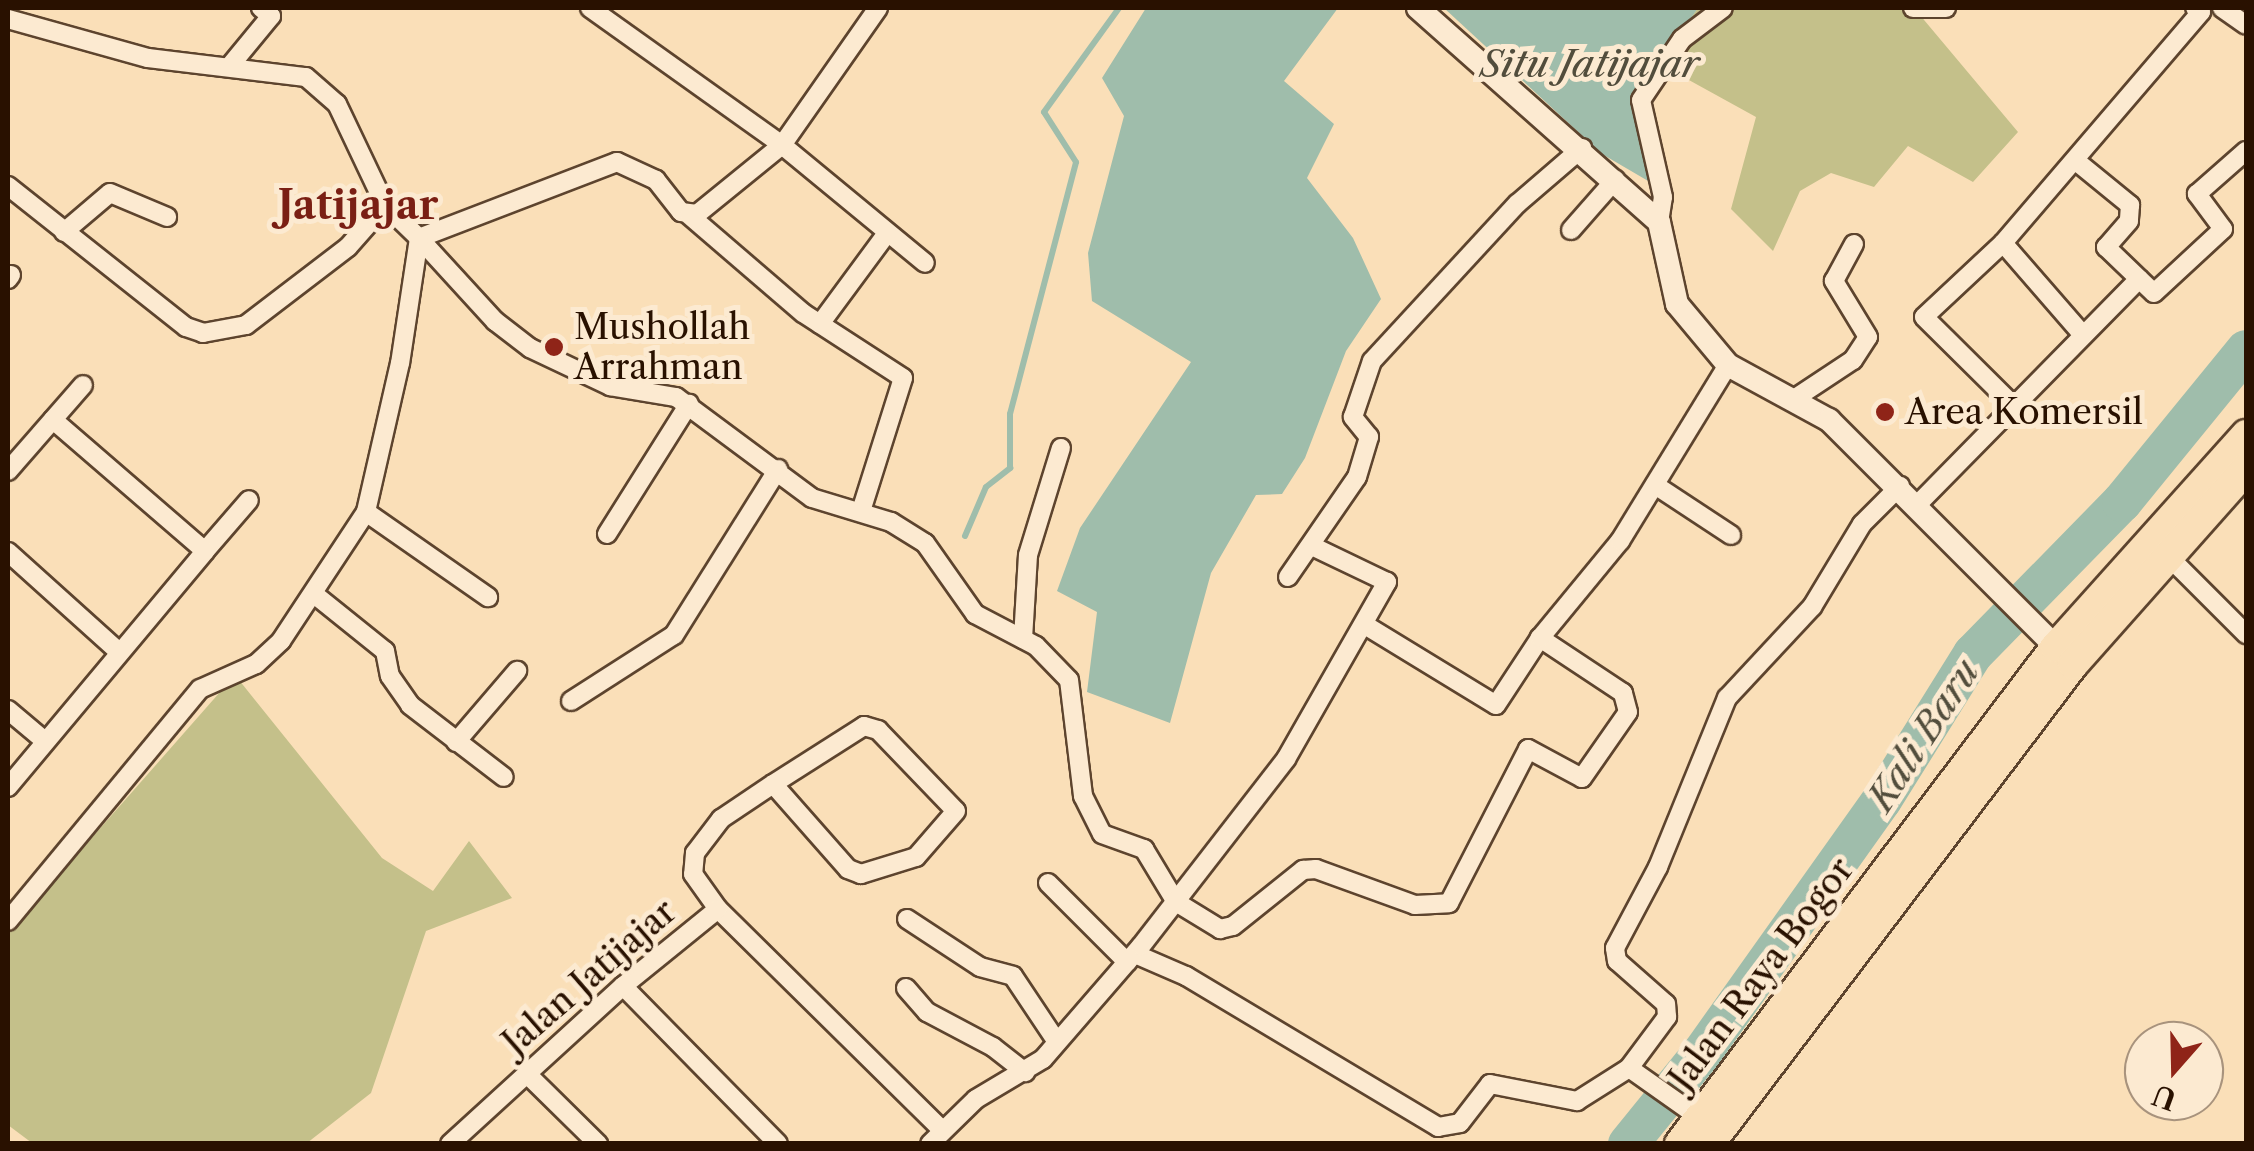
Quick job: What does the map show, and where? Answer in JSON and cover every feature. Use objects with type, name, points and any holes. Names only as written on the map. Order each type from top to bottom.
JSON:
[{"type":"highway","name":"Jalan Raya Bogor","points":[[2157,547],[2246,435]]},
{"type":"highway","name":"Jalan Raya Bogor","points":[[1680,1144],[2056,647],[2157,547],[2246,470]]},
{"type":"street","points":[[590,8],[782,145],[926,263]]},
{"type":"street","points":[[689,215],[782,145],[878,8]]},
{"type":"street","points":[[1418,8],[1582,148],[1659,222]]},
{"type":"street","points":[[1723,8],[1682,39],[1641,100],[1663,197],[1659,222],[1677,304],[1728,365],[1796,397],[1900,486],[2056,647]]},
{"type":"street","points":[[1914,8],[1946,8]]},
{"type":"street","points":[[2015,406],[1924,317],[2003,243],[2076,161],[2201,12],[2195,8]]},
{"type":"street","points":[[2222,8],[2246,25]]},
{"type":"street","points":[[229,67],[271,10]]},
{"type":"street","points":[[8,19],[148,58],[297,74],[325,90],[385,206],[495,321],[530,348],[610,386],[688,404],[812,498],[861,510],[926,543],[975,614],[1023,639],[1068,680],[1078,775],[1092,817],[1110,840],[1144,850],[1176,902],[1220,929],[1233,926],[1303,870],[1316,869],[1415,905],[1450,903],[1528,750],[1582,778],[1628,712],[1623,694],[1540,638]]},
{"type":"street","points":[[1288,576],[1358,477],[1369,444],[1353,417],[1372,362],[1518,204],[1582,148]]},
{"type":"street","points":[[2076,161],[2134,211],[2106,248],[2154,292],[2221,232],[2223,224],[2197,194],[2246,151]]},
{"type":"street","points":[[418,238],[617,162],[656,180],[689,215],[820,324],[903,378],[861,510]]},
{"type":"street","points":[[1571,230],[1615,180]]},
{"type":"street","points":[[8,186],[186,327],[219,333],[246,325],[303,284],[385,206]]},
{"type":"street","points":[[64,232],[110,193],[168,217]]},
{"type":"street","points":[[820,324],[887,233]]},
{"type":"street","points":[[8,921],[177,712],[209,682],[266,658],[314,594],[366,512],[400,364],[418,238]]},
{"type":"street","points":[[2003,243],[2083,335]]},
{"type":"street","points":[[1796,397],[1853,360],[1868,337],[1834,281],[1854,244]]},
{"type":"street","points":[[1917,504],[2138,278]]},
{"type":"street","points":[[1365,625],[1496,704],[1540,638],[1620,541],[1728,365]]},
{"type":"street","points":[[8,471],[82,385]]},
{"type":"street","points":[[607,534],[688,404]]},
{"type":"street","points":[[53,420],[205,550]]},
{"type":"street","points":[[1023,639],[1028,555],[1061,448]]},
{"type":"street","points":[[571,701],[674,635],[778,469]]},
{"type":"street","points":[[1656,485],[1731,535]]},
{"type":"street","points":[[1048,883],[1131,958],[1186,976],[1438,1127],[1460,1123],[1490,1084],[1576,1101],[1632,1069],[1668,1011],[1617,961],[1615,948],[1658,867],[1703,747],[1727,698],[1812,608],[1862,524],[1900,486]]},
{"type":"street","points":[[8,787],[118,651],[249,500]]},
{"type":"street","points":[[366,512],[488,596]]},
{"type":"street","points":[[935,1136],[1025,1072],[1058,1042],[1176,902],[1286,758],[1387,582],[1312,546]]},
{"type":"street","points":[[2157,547],[2246,634]]},
{"type":"street","points":[[8,552],[118,651]]},
{"type":"street","points":[[314,594],[382,648],[410,705],[504,778]]},
{"type":"street","points":[[456,742],[518,671]]},
{"type":"street","points":[[8,710],[45,742]]},
{"type":"street","points":[[718,909],[693,874],[696,853],[721,820],[772,784],[864,726],[878,730],[956,811],[916,857],[862,874],[848,869],[772,784]]},
{"type":"street","name":"Jalan Jatijajar","points":[[450,1144],[623,986],[718,909],[935,1136]]},
{"type":"street","points":[[906,919],[980,966],[1014,976],[1058,1042]]},
{"type":"street","points":[[623,986],[778,1144]]},
{"type":"street","points":[[906,988],[927,1012],[993,1047],[1025,1072]]},
{"type":"street","points":[[1632,1069],[1696,1122]]},
{"type":"street","points":[[528,1074],[598,1144]]},
{"type":"shaded area","points":[[1698,8],[1914,8],[2018,132],[1973,182],[1908,146],[1874,187],[1831,173],[1800,191],[1773,251],[1731,209],[1756,117],[1658,63]]},
{"type":"shaded area","points":[[235,675],[382,858],[433,891],[469,841],[512,898],[426,931],[371,1093],[307,1143],[32,1143],[8,1125],[8,933]]},
{"type":"water","points":[[1146,8],[1338,8],[1284,81],[1334,124],[1307,178],[1353,238],[1381,299],[1346,351],[1305,458],[1282,494],[1256,495],[1211,573],[1170,723],[1087,692],[1097,612],[1057,591],[1080,528],[1191,362],[1092,301],[1088,253],[1124,116],[1102,78]]},
{"type":"water","name":"Situ Jatijajar","points":[[1444,8],[1698,8],[1646,83],[1655,185],[1602,154]]},
{"type":"waterway","points":[[965,536],[986,487],[1010,468],[1010,414],[1076,162],[1044,112],[1119,8]]},
{"type":"waterway","name":"Kali Baru","points":[[1628,1144],[1702,1053],[1882,800],[1973,654],[2122,502],[2246,350]]},
{"type":"place","name":"Mushollah Arrahman","points":[[554,347]]},
{"type":"place","name":"Area Komersil","points":[[1885,412]]},
{"type":"district","name":"Jatijajar","points":[[358,205]]}]
